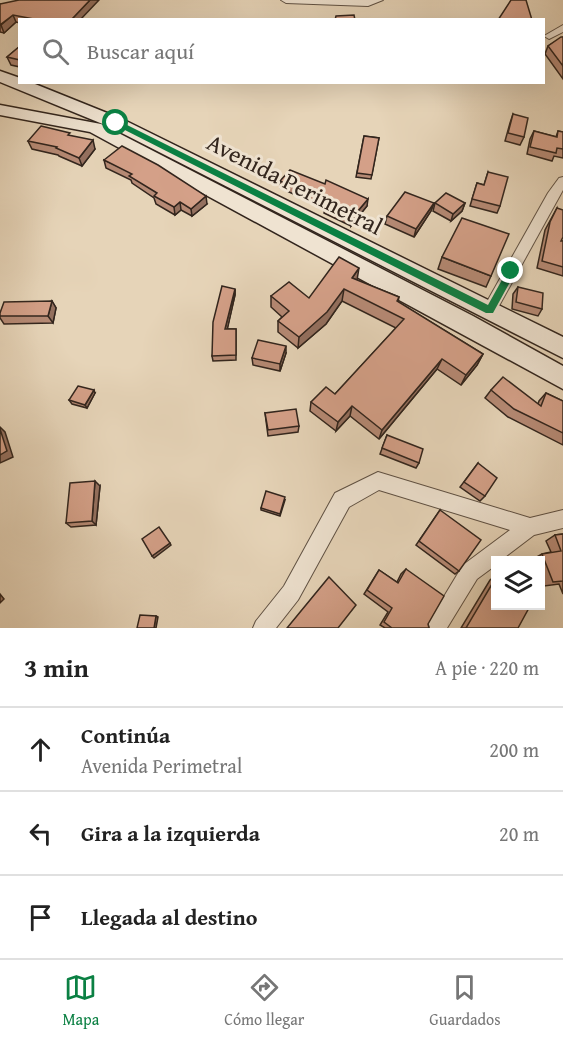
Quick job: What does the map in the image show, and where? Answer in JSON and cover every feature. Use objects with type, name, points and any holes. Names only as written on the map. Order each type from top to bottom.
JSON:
[{"type":"main road","name":"Avenida Perimetral","points":[[0,76],[18,83]]},
{"type":"main road","name":"Avenida Perimetral","points":[[20,84],[116,123],[563,348]]},
{"type":"main road","name":"Avenida Perimetral","points":[[0,110],[95,128],[465,323],[563,378]]},
{"type":"street","points":[[286,0],[368,3],[378,0]]},
{"type":"street","points":[[549,36],[563,28]]},
{"type":"street","points":[[489,311],[554,193],[563,182]]},
{"type":"street","points":[[263,628],[291,593],[342,500],[378,481],[530,527]]},
{"type":"street","points":[[435,628],[470,572],[530,527],[563,519]]},
{"type":"building","points":[[19,0],[90,0],[73,18],[29,18],[13,15],[0,25],[0,4]]},
{"type":"building","points":[[511,0],[526,0],[531,18],[499,18]]},
{"type":"building","points":[[354,15],[355,18],[336,18],[336,16]]},
{"type":"building","points":[[563,37],[563,66],[548,46]]},
{"type":"building","points":[[18,48],[18,60],[7,57]]},
{"type":"building","points":[[513,114],[528,118],[524,137],[508,133]]},
{"type":"building","points":[[41,126],[93,140],[79,158],[57,147],[28,141]]},
{"type":"building","points":[[534,131],[557,137],[558,131],[563,132],[563,149],[557,148],[556,153],[530,147]]},
{"type":"building","points":[[364,136],[379,138],[372,175],[357,173]]},
{"type":"building","points":[[122,146],[158,165],[206,196],[191,209],[180,202],[174,207],[154,196],[157,193],[129,176],[132,174],[104,160]]},
{"type":"building","points":[[290,170],[325,184],[326,180],[368,199],[352,218],[325,206],[328,202],[280,181]]},
{"type":"building","points":[[488,172],[508,177],[500,206],[472,199],[477,183],[484,185]]},
{"type":"building","points":[[405,192],[434,203],[416,229],[387,216]]},
{"type":"building","points":[[446,193],[465,203],[453,214],[435,203]]},
{"type":"building","points":[[557,208],[563,210],[561,241],[563,241],[563,267],[542,261],[550,222]]},
{"type":"building","points":[[462,218],[509,234],[491,276],[442,257]]},
{"type":"building","points":[[339,257],[359,268],[352,278],[399,297],[397,301],[483,354],[466,375],[442,359],[382,430],[352,406],[338,422],[311,402],[326,387],[335,394],[404,319],[344,289],[327,312],[299,337],[278,321],[289,311],[271,296],[289,282],[309,298]]},
{"type":"building","points":[[222,286],[235,289],[225,329],[236,329],[236,355],[212,356],[213,322]]},
{"type":"building","points":[[518,287],[543,293],[542,309],[516,302]]},
{"type":"building","points":[[52,301],[48,316],[0,316],[4,302]]},
{"type":"building","points":[[258,340],[286,346],[280,364],[252,358]]},
{"type":"building","points":[[503,377],[541,406],[546,393],[563,401],[563,433],[514,409],[491,390]]},
{"type":"building","points":[[78,386],[94,390],[85,405],[69,400]]},
{"type":"building","points":[[296,409],[299,426],[268,430],[265,413]]},
{"type":"building","points":[[0,429],[7,451],[0,455]]},
{"type":"building","points":[[387,435],[423,449],[419,463],[382,448]]},
{"type":"building","points":[[478,463],[497,478],[485,496],[464,482]]},
{"type":"building","points":[[95,481],[92,521],[66,523],[70,483]]},
{"type":"building","points":[[266,491],[285,497],[280,514],[261,508]]},
{"type":"building","points":[[440,510],[481,540],[459,571],[419,541]]},
{"type":"building","points":[[159,527],[170,543],[152,556],[142,539]]},
{"type":"building","points":[[563,534],[563,581],[553,582],[545,556],[542,554],[561,551],[555,535]]},
{"type":"building","points":[[406,569],[444,596],[428,624],[429,628],[392,628],[384,622],[392,608],[367,590],[379,570],[398,583]]},
{"type":"building","points":[[329,577],[356,605],[338,628],[287,628]]},
{"type":"building","points":[[491,586],[491,610],[528,610],[518,628],[466,628]]},
{"type":"building","points":[[140,615],[156,616],[154,628],[137,628]]},
{"type":"route","points":[[116,123],[489,311],[511,271]]}]
